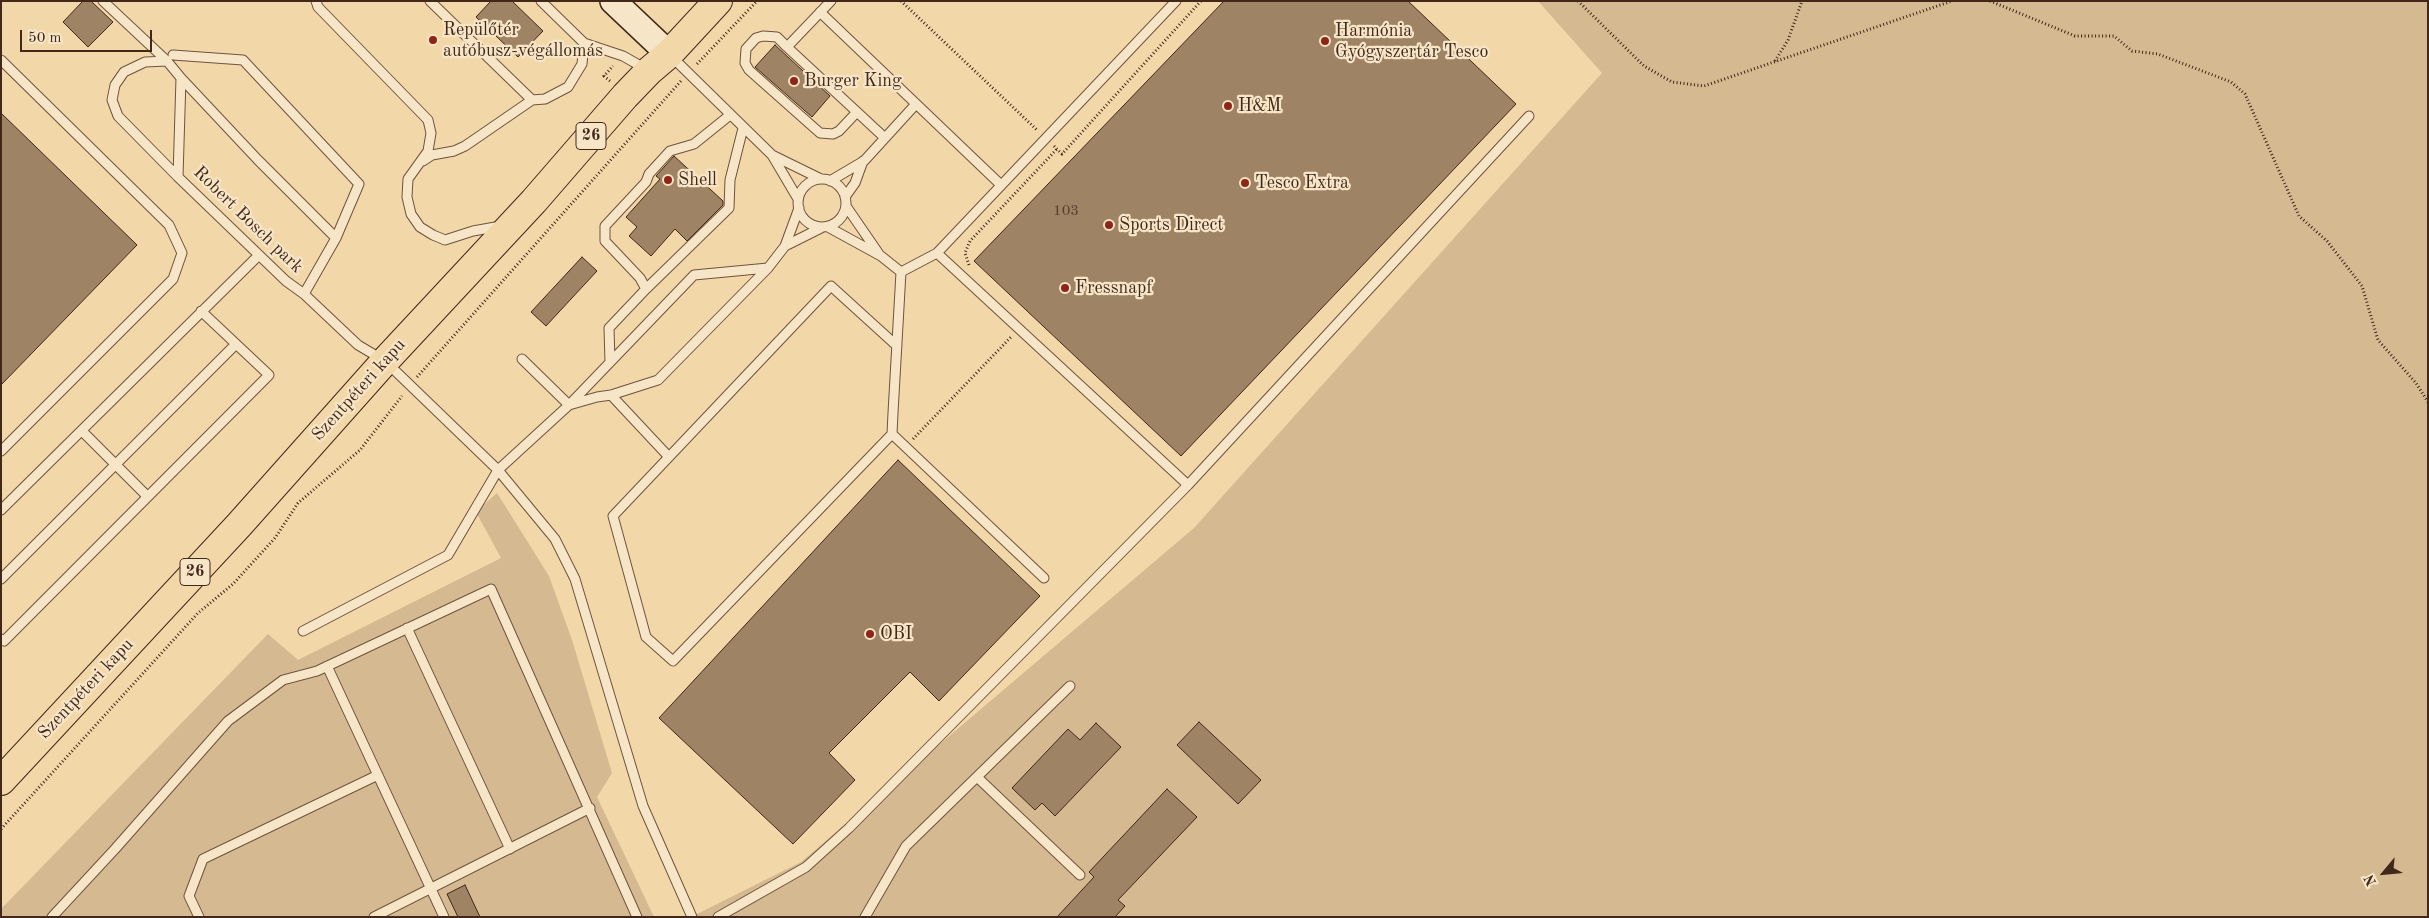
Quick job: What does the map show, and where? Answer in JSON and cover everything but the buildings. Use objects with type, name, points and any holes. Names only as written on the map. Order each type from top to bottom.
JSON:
[{"type":"main road","name":"Szentpéteri kapu","points":[[1,781],[239,525],[385,361],[513,224],[649,71],[679,63],[718,1]]},
{"type":"street","points":[[613,1],[679,63]]},
{"type":"lane","points":[[103,1],[170,58],[180,78],[336,238]]},
{"type":"lane","points":[[316,1],[318,7],[428,120],[431,133],[428,151],[408,178],[408,197],[411,214],[420,227],[445,240],[473,231],[513,224]]},
{"type":"lane","points":[[430,1],[532,100]]},
{"type":"lane","points":[[541,1],[584,43],[623,56],[649,71]]},
{"type":"lane","points":[[787,47],[831,1]]},
{"type":"lane","points":[[901,272],[937,253],[1176,1]]},
{"type":"lane","points":[[820,12],[1001,185]]},
{"type":"lane","points":[[856,112],[839,131],[833,134],[820,133],[750,70],[745,63],[746,49],[756,38],[763,36],[777,37],[884,138]]},
{"type":"lane","points":[[416,166],[432,155],[454,151],[465,146],[532,100],[545,99],[568,87],[582,64],[584,43]]},
{"type":"lane","points":[[178,176],[118,116],[112,100],[115,85],[124,72],[145,62],[170,58],[243,60],[359,184],[336,238],[304,294]]},
{"type":"lane","points":[[1,60],[169,225],[182,253],[173,278],[1,451]]},
{"type":"lane","points":[[679,63],[772,155],[799,204],[803,217],[809,224],[826,227],[881,256],[901,272]]},
{"type":"lane","name":"Robert Bosch park","points":[[180,78],[178,176],[286,281],[304,294],[358,345],[385,361],[411,384],[498,470],[554,539],[575,579],[644,806],[692,917]]},
{"type":"lane","points":[[785,246],[840,219],[864,161],[916,104]]},
{"type":"lane","points":[[646,289],[640,278],[605,241],[605,226],[646,182],[649,174],[670,151],[694,144],[730,115]]},
{"type":"lane","points":[[718,917],[806,867],[849,828],[1188,485],[1529,116]]},
{"type":"lane","points":[[610,362],[609,328],[729,208],[730,180],[744,128]]},
{"type":"lane","points":[[772,155],[838,185],[846,202],[881,256]]},
{"type":"lane","points":[[569,405],[597,397],[610,396],[658,380],[768,268],[785,246],[805,187],[825,180],[864,161]]},
{"type":"lane","points":[[937,253],[1188,485]]},
{"type":"lane","points":[[1,510],[259,256]]},
{"type":"lane","points":[[303,631],[448,555],[498,470],[569,405],[694,275],[768,268]]},
{"type":"lane","points":[[897,346],[831,286],[613,516],[646,637],[672,661],[892,434],[897,346],[901,272]]},
{"type":"lane","points":[[1,639],[4,641],[269,375],[201,311]]},
{"type":"lane","points":[[1,579],[236,344]]},
{"type":"lane","points":[[522,359],[569,405]]},
{"type":"lane","points":[[610,396],[668,457]]},
{"type":"lane","points":[[82,431],[147,496]]},
{"type":"lane","points":[[892,434],[1044,578]]},
{"type":"lane","points":[[52,917],[116,850],[228,721],[282,680],[317,671],[491,589],[637,917]]},
{"type":"lane","points":[[407,628],[510,850]]},
{"type":"lane","points":[[327,666],[444,917]]},
{"type":"lane","points":[[865,917],[906,846],[1070,686]]},
{"type":"lane","points":[[198,917],[189,896],[203,859],[378,775]]},
{"type":"lane","points":[[977,777],[1080,875]]},
{"type":"lane","points":[[374,917],[590,808]]},
{"type":"path","points":[[1,828],[198,613],[233,584],[275,538],[298,503],[360,450],[411,384],[679,63],[757,1]]},
{"type":"path","points":[[901,1],[1062,154],[1201,1]]},
{"type":"path","points":[[1578,1],[1644,66],[1672,82],[1704,86],[1952,1]]},
{"type":"path","points":[[1774,62],[1788,40],[1802,1]]},
{"type":"path","points":[[1990,1],[2074,36],[2114,36],[2132,51],[2158,54],[2222,78],[2231,82],[2245,94],[2299,216],[2327,241],[2362,286],[2378,340],[2416,383],[2428,402]]},
{"type":"path","points":[[972,271],[966,254],[970,241],[1057,149]]},
{"type":"path","points":[[905,447],[1019,329]]},
{"type":"shaded area","points":[[1538,1],[2428,1],[2428,917],[691,917],[801,862],[1194,528],[1602,73]]},
{"type":"shaded area","points":[[497,493],[549,576],[572,640],[612,773],[597,797],[654,917],[1,917],[1,909],[268,634],[298,660],[501,558],[476,512]]},
{"type":"place","name":"Repülőtér autóbusz-végállomás","points":[[433,40]]},
{"type":"place","name":"Harmónia Gyógyszertár Tesco","points":[[1325,41]]},
{"type":"place","name":"Burger King","points":[[794,81]]},
{"type":"place","name":"H&M","points":[[1228,106]]},
{"type":"place","name":"Shell","points":[[668,180]]},
{"type":"place","name":"Tesco Extra","points":[[1245,183]]},
{"type":"place","name":"Sports Direct","points":[[1109,225]]},
{"type":"place","name":"Fressnapf","points":[[1065,288]]},
{"type":"place","name":"OBI","points":[[870,634]]}]
